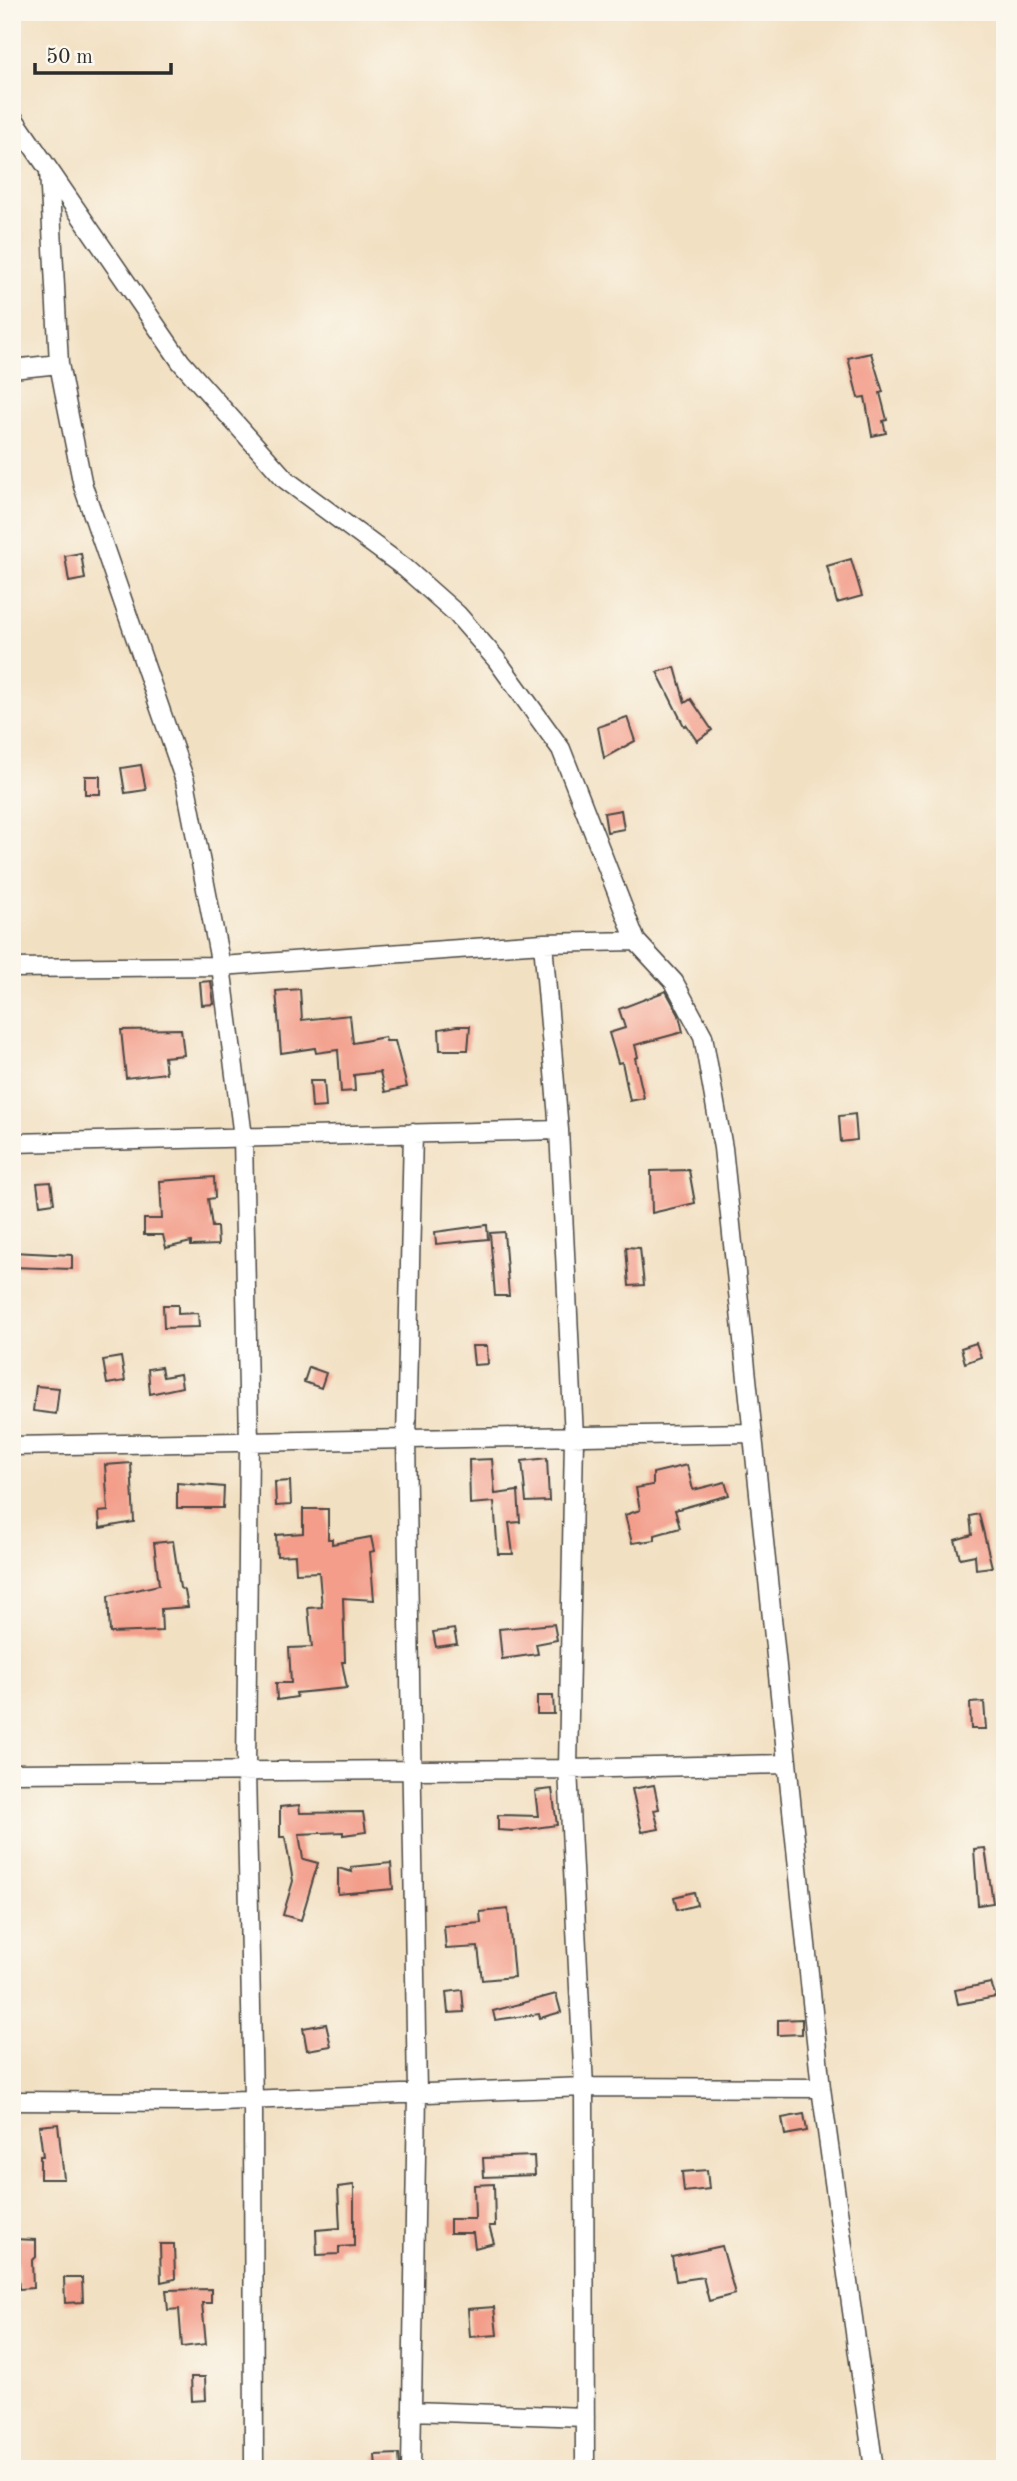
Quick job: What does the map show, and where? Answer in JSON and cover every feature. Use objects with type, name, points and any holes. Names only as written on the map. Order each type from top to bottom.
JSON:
[{"type":"street","points":[[12,116],[181,362],[286,480],[405,568],[457,614],[496,659],[561,749],[636,941],[674,982],[703,1036],[723,1148],[821,2088],[874,2469]]},
{"type":"street","points":[[49,170],[59,364],[83,486],[185,781],[221,966],[243,1137],[249,1442],[246,1771],[253,2099],[254,2469]]},
{"type":"street","points":[[12,369],[59,364]]},
{"type":"street","points":[[12,968],[221,966],[543,943],[636,941]]},
{"type":"street","points":[[543,943],[559,1130],[574,1437],[568,1769],[584,2087],[585,2469]]},
{"type":"street","points":[[12,1143],[559,1130]]},
{"type":"street","points":[[411,2469],[417,2093],[407,1439],[413,1133]]},
{"type":"street","points":[[12,1446],[752,1433]]},
{"type":"street","points":[[12,1773],[568,1769],[787,1764]]},
{"type":"street","points":[[12,2101],[253,2099],[584,2087],[821,2088]]},
{"type":"street","points":[[412,2411],[584,2417]]},
{"type":"building","points":[[871,353],[883,392],[880,393],[887,420],[883,421],[886,433],[872,436],[865,397],[858,398],[848,358]]},
{"type":"building","points":[[81,553],[85,579],[69,582],[65,556]]},
{"type":"building","points":[[851,559],[862,596],[837,603],[827,566]]},
{"type":"building","points":[[675,667],[685,703],[691,699],[712,730],[697,741],[686,725],[684,726],[657,672]]},
{"type":"building","points":[[627,717],[635,741],[604,758],[598,727]]},
{"type":"building","points":[[141,765],[146,790],[125,793],[121,768]]},
{"type":"building","points":[[85,776],[100,776],[100,794],[85,794]]},
{"type":"building","points":[[621,810],[624,829],[607,832],[604,813]]},
{"type":"building","points":[[211,981],[214,1004],[202,1005],[200,982]]},
{"type":"building","points":[[300,989],[302,1020],[350,1015],[353,1043],[385,1037],[386,1041],[395,1041],[407,1087],[385,1092],[380,1072],[354,1075],[355,1091],[341,1092],[338,1050],[316,1053],[315,1048],[281,1053],[276,991]]},
{"type":"building","points":[[666,991],[679,1015],[683,1032],[635,1045],[638,1057],[635,1058],[644,1098],[630,1101],[622,1062],[618,1063],[609,1033],[625,1028],[619,1009]]},
{"type":"building","points":[[470,1026],[468,1050],[440,1050],[439,1029]]},
{"type":"building","points":[[181,1029],[184,1055],[164,1057],[166,1073],[126,1078],[121,1030]]},
{"type":"building","points":[[310,1081],[324,1081],[326,1107],[312,1108]]},
{"type":"building","points":[[855,1114],[857,1140],[841,1142],[839,1116]]},
{"type":"building","points":[[689,1170],[695,1203],[652,1213],[651,1171]]},
{"type":"building","points":[[214,1177],[215,1198],[208,1199],[212,1227],[217,1227],[218,1245],[191,1246],[191,1242],[166,1248],[163,1235],[144,1235],[144,1219],[162,1219],[160,1181]]},
{"type":"building","points":[[51,1182],[54,1203],[40,1205],[37,1183]]},
{"type":"building","points":[[487,1225],[488,1239],[436,1244],[435,1232]]},
{"type":"building","points":[[504,1232],[509,1296],[495,1296],[490,1233]]},
{"type":"building","points":[[626,1247],[640,1248],[644,1285],[629,1286]]},
{"type":"building","points":[[12,1252],[72,1255],[72,1269],[12,1267]]},
{"type":"building","points":[[163,1305],[178,1305],[178,1314],[198,1313],[199,1327],[164,1328]]},
{"type":"building","points":[[976,1343],[981,1357],[965,1363],[961,1348]]},
{"type":"building","points":[[472,1346],[487,1346],[488,1364],[474,1365]]},
{"type":"building","points":[[121,1357],[125,1381],[107,1384],[103,1360]]},
{"type":"building","points":[[161,1367],[163,1377],[180,1374],[182,1387],[150,1394],[148,1369]]},
{"type":"building","points":[[309,1367],[326,1373],[321,1388],[304,1382]]},
{"type":"building","points":[[36,1386],[59,1388],[56,1414],[33,1411]]},
{"type":"building","points":[[547,1458],[549,1501],[526,1502],[522,1461]]},
{"type":"building","points":[[492,1459],[495,1494],[518,1491],[520,1522],[509,1523],[513,1554],[498,1554],[494,1502],[470,1504],[469,1460]]},
{"type":"building","points":[[131,1463],[134,1522],[100,1528],[99,1512],[108,1511],[105,1465]]},
{"type":"building","points":[[687,1465],[693,1490],[725,1482],[729,1495],[675,1510],[680,1528],[655,1535],[655,1540],[632,1543],[625,1515],[640,1510],[636,1488],[653,1485],[653,1473]]},
{"type":"building","points":[[290,1481],[291,1505],[276,1506],[275,1482]]},
{"type":"building","points":[[177,1483],[224,1487],[223,1508],[177,1508]]},
{"type":"building","points":[[303,1509],[328,1509],[328,1539],[332,1539],[332,1544],[371,1537],[374,1551],[370,1552],[374,1600],[343,1598],[345,1662],[342,1662],[347,1688],[296,1693],[297,1697],[277,1700],[276,1683],[291,1683],[289,1648],[312,1647],[308,1608],[322,1607],[319,1572],[296,1573],[295,1555],[277,1556],[276,1535],[303,1533]]},
{"type":"building","points":[[979,1514],[992,1567],[976,1569],[975,1555],[960,1558],[955,1540],[972,1535],[970,1516]]},
{"type":"building","points":[[173,1541],[180,1588],[185,1591],[188,1607],[161,1609],[162,1631],[110,1633],[108,1596],[159,1585],[154,1543]]},
{"type":"building","points":[[554,1624],[557,1640],[536,1644],[538,1654],[502,1659],[499,1629]]},
{"type":"building","points":[[454,1629],[457,1644],[436,1647],[433,1632]]},
{"type":"building","points":[[537,1696],[553,1696],[554,1714],[537,1714]]},
{"type":"building","points":[[984,1702],[986,1729],[971,1729],[970,1703]]},
{"type":"building","points":[[654,1785],[659,1809],[654,1810],[659,1829],[642,1832],[632,1789]]},
{"type":"building","points":[[552,1789],[557,1825],[514,1831],[498,1830],[498,1815],[538,1816],[535,1791]]},
{"type":"building","points":[[299,1805],[300,1813],[363,1812],[366,1832],[343,1835],[343,1832],[299,1834],[303,1859],[318,1863],[301,1920],[283,1915],[293,1881],[285,1837],[280,1837],[280,1807]]},
{"type":"building","points":[[985,1848],[993,1903],[978,1905],[974,1849]]},
{"type":"building","points":[[391,1863],[393,1889],[338,1894],[338,1868],[352,1872],[351,1867]]},
{"type":"building","points":[[694,1892],[697,1905],[677,1910],[674,1897]]},
{"type":"building","points":[[508,1909],[514,1977],[482,1980],[478,1947],[446,1949],[444,1926],[481,1923],[480,1912]]},
{"type":"building","points":[[991,1983],[996,1997],[958,2004],[955,1990]]},
{"type":"building","points":[[462,1990],[464,2012],[448,2013],[446,1992]]},
{"type":"building","points":[[556,1994],[561,2012],[540,2018],[539,2014],[495,2020],[493,2011]]},
{"type":"building","points":[[802,2019],[802,2034],[778,2035],[778,2020]]},
{"type":"building","points":[[326,2024],[331,2046],[307,2050],[303,2028]]},
{"type":"building","points":[[804,2114],[807,2131],[785,2135],[782,2118]]},
{"type":"building","points":[[58,2124],[64,2179],[40,2179],[40,2156],[43,2156],[39,2126]]},
{"type":"building","points":[[534,2156],[535,2175],[484,2177],[483,2158]]},
{"type":"building","points":[[707,2170],[709,2189],[684,2192],[682,2172]]},
{"type":"building","points":[[494,2184],[495,2226],[489,2226],[494,2243],[475,2248],[473,2233],[450,2233],[450,2219],[475,2219],[474,2185]]},
{"type":"building","points":[[354,2185],[354,2246],[339,2247],[339,2254],[317,2255],[316,2230],[340,2228],[338,2187]]},
{"type":"building","points":[[12,2239],[36,2240],[36,2257],[32,2261],[33,2288],[19,2289],[17,2261],[12,2261]]},
{"type":"building","points":[[160,2244],[174,2244],[175,2279],[161,2282]]},
{"type":"building","points":[[722,2246],[735,2294],[709,2301],[703,2277],[676,2281],[672,2257]]},
{"type":"building","points":[[64,2278],[82,2278],[83,2302],[65,2303]]},
{"type":"building","points":[[211,2289],[211,2303],[202,2303],[206,2344],[182,2347],[179,2309],[168,2310],[166,2290]]},
{"type":"building","points":[[494,2307],[497,2335],[470,2337],[468,2309]]},
{"type":"building","points":[[191,2377],[205,2377],[206,2400],[192,2401]]},
{"type":"building","points":[[399,2454],[400,2469],[376,2469],[375,2455]]}]
